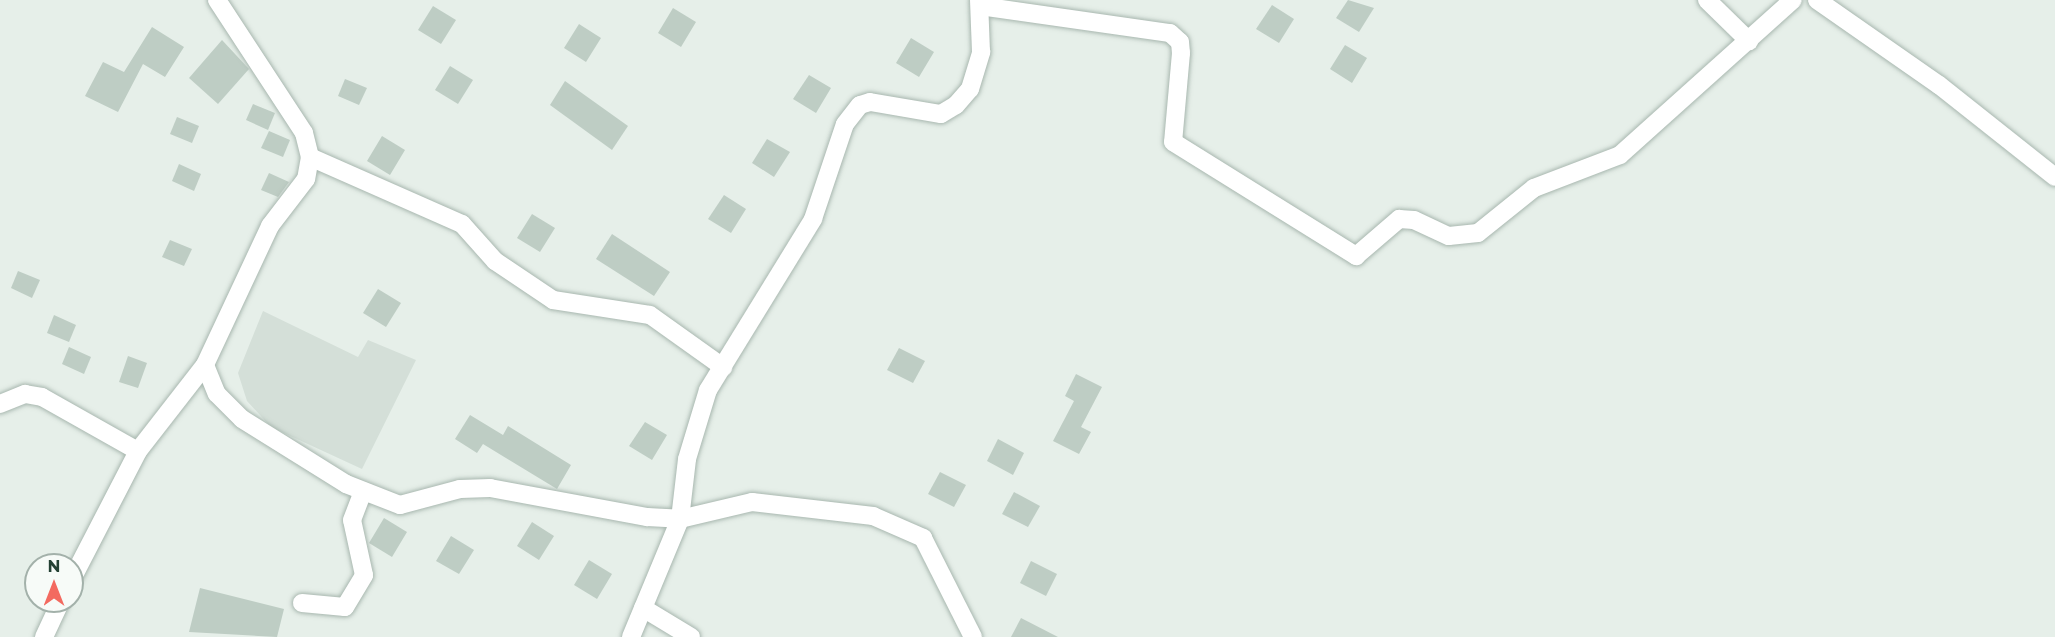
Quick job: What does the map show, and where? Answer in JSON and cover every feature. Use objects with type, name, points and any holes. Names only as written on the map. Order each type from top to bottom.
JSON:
[{"type":"street","points":[[84,556],[138,451],[205,364],[270,226],[306,179],[310,157],[304,133],[217,0]]},
{"type":"street","points":[[1707,0],[1749,41]]},
{"type":"street","points":[[631,637],[680,519],[695,421],[723,366],[813,219],[854,110],[870,102],[941,114],[956,105],[970,89],[981,52],[979,3],[1170,33],[1180,42],[1181,53],[1173,142],[1350,256],[1362,254],[1399,219],[1414,220],[1449,236],[1478,232],[1534,188],[1620,155],[1792,0]]},
{"type":"street","points":[[1817,0],[1939,85],[2055,177]]},
{"type":"street","points":[[310,157],[462,224],[495,261],[553,300],[650,315],[723,366]]},
{"type":"street","points":[[205,364],[217,394],[242,418],[363,491],[400,505],[460,489],[490,488],[680,519],[752,502],[873,516],[923,538],[972,637]]},
{"type":"street","points":[[0,404],[25,394],[42,397],[138,451]]},
{"type":"street","points":[[302,603],[345,607],[364,575],[352,520],[363,491]]},
{"type":"street","points":[[643,608],[692,637]]},
{"type":"street","points":[[44,637],[55,613]]},
{"type":"shaded area","points":[[263,311],[358,357],[368,340],[416,360],[362,469],[271,427],[247,401],[238,373]]},
{"type":"building","points":[[1348,0],[1374,8],[1359,32],[1336,18]]},
{"type":"building","points":[[1272,5],[1294,19],[1279,43],[1256,29]]},
{"type":"building","points":[[433,6],[456,20],[441,44],[418,30]]},
{"type":"building","points":[[673,8],[696,22],[681,47],[658,33]]},
{"type":"building","points":[[579,24],[601,38],[586,62],[564,48]]},
{"type":"building","points":[[152,27],[184,47],[165,77],[143,64],[118,112],[85,96],[103,62],[124,72]]},
{"type":"building","points":[[911,38],[934,52],[919,77],[896,63]]},
{"type":"building","points":[[222,40],[249,69],[218,104],[189,78]]},
{"type":"building","points":[[1345,45],[1367,58],[1352,83],[1330,69]]},
{"type":"building","points":[[450,66],[473,80],[458,104],[435,90]]},
{"type":"building","points":[[809,75],[831,88],[816,113],[793,99]]},
{"type":"building","points":[[345,79],[367,88],[359,105],[338,96]]},
{"type":"building","points":[[565,81],[628,126],[612,150],[550,105]]},
{"type":"building","points":[[253,104],[275,113],[268,130],[246,120]]},
{"type":"building","points":[[177,117],[199,126],[192,143],[170,134]]},
{"type":"building","points":[[269,131],[290,140],[283,157],[261,148]]},
{"type":"building","points":[[382,136],[405,150],[390,175],[367,161]]},
{"type":"building","points":[[767,139],[790,152],[774,177],[752,163]]},
{"type":"building","points":[[179,164],[201,174],[194,191],[172,181]]},
{"type":"building","points":[[269,173],[289,182],[278,197],[261,190]]},
{"type":"building","points":[[724,195],[746,209],[731,233],[708,219]]},
{"type":"building","points":[[532,214],[555,228],[540,252],[517,238]]},
{"type":"building","points":[[612,234],[670,272],[654,296],[596,259]]},
{"type":"building","points":[[170,240],[192,249],[184,266],[162,257]]},
{"type":"building","points":[[18,271],[40,280],[32,298],[11,288]]},
{"type":"building","points":[[378,289],[401,303],[386,327],[363,313]]},
{"type":"building","points":[[54,315],[76,325],[69,342],[47,333]]},
{"type":"building","points":[[69,347],[91,357],[84,374],[62,364]]},
{"type":"building","points":[[899,348],[925,361],[913,383],[887,370]]},
{"type":"building","points":[[128,356],[147,363],[138,388],[119,382]]},
{"type":"building","points":[[1076,374],[1102,387],[1081,427],[1091,432],[1079,454],[1053,441],[1074,401],[1065,396]]},
{"type":"building","points":[[470,415],[503,435],[508,426],[571,465],[557,489],[483,444],[477,453],[455,439]]},
{"type":"building","points":[[645,422],[667,435],[652,460],[629,446]]},
{"type":"building","points":[[998,439],[1024,453],[1013,475],[987,461]]},
{"type":"building","points":[[940,472],[966,485],[954,507],[928,494]]},
{"type":"building","points":[[1014,492],[1040,506],[1028,527],[1002,514]]},
{"type":"building","points":[[384,518],[407,532],[392,557],[369,543]]},
{"type":"building","points":[[532,522],[554,536],[539,560],[517,546]]},
{"type":"building","points":[[451,536],[474,550],[459,574],[436,561]]},
{"type":"building","points":[[589,560],[612,574],[597,599],[574,585]]},
{"type":"building","points":[[1031,561],[1057,574],[1046,596],[1020,583]]},
{"type":"building","points":[[200,588],[284,609],[277,637],[189,632]]},
{"type":"building","points":[[1021,618],[1058,637],[1011,637]]}]
